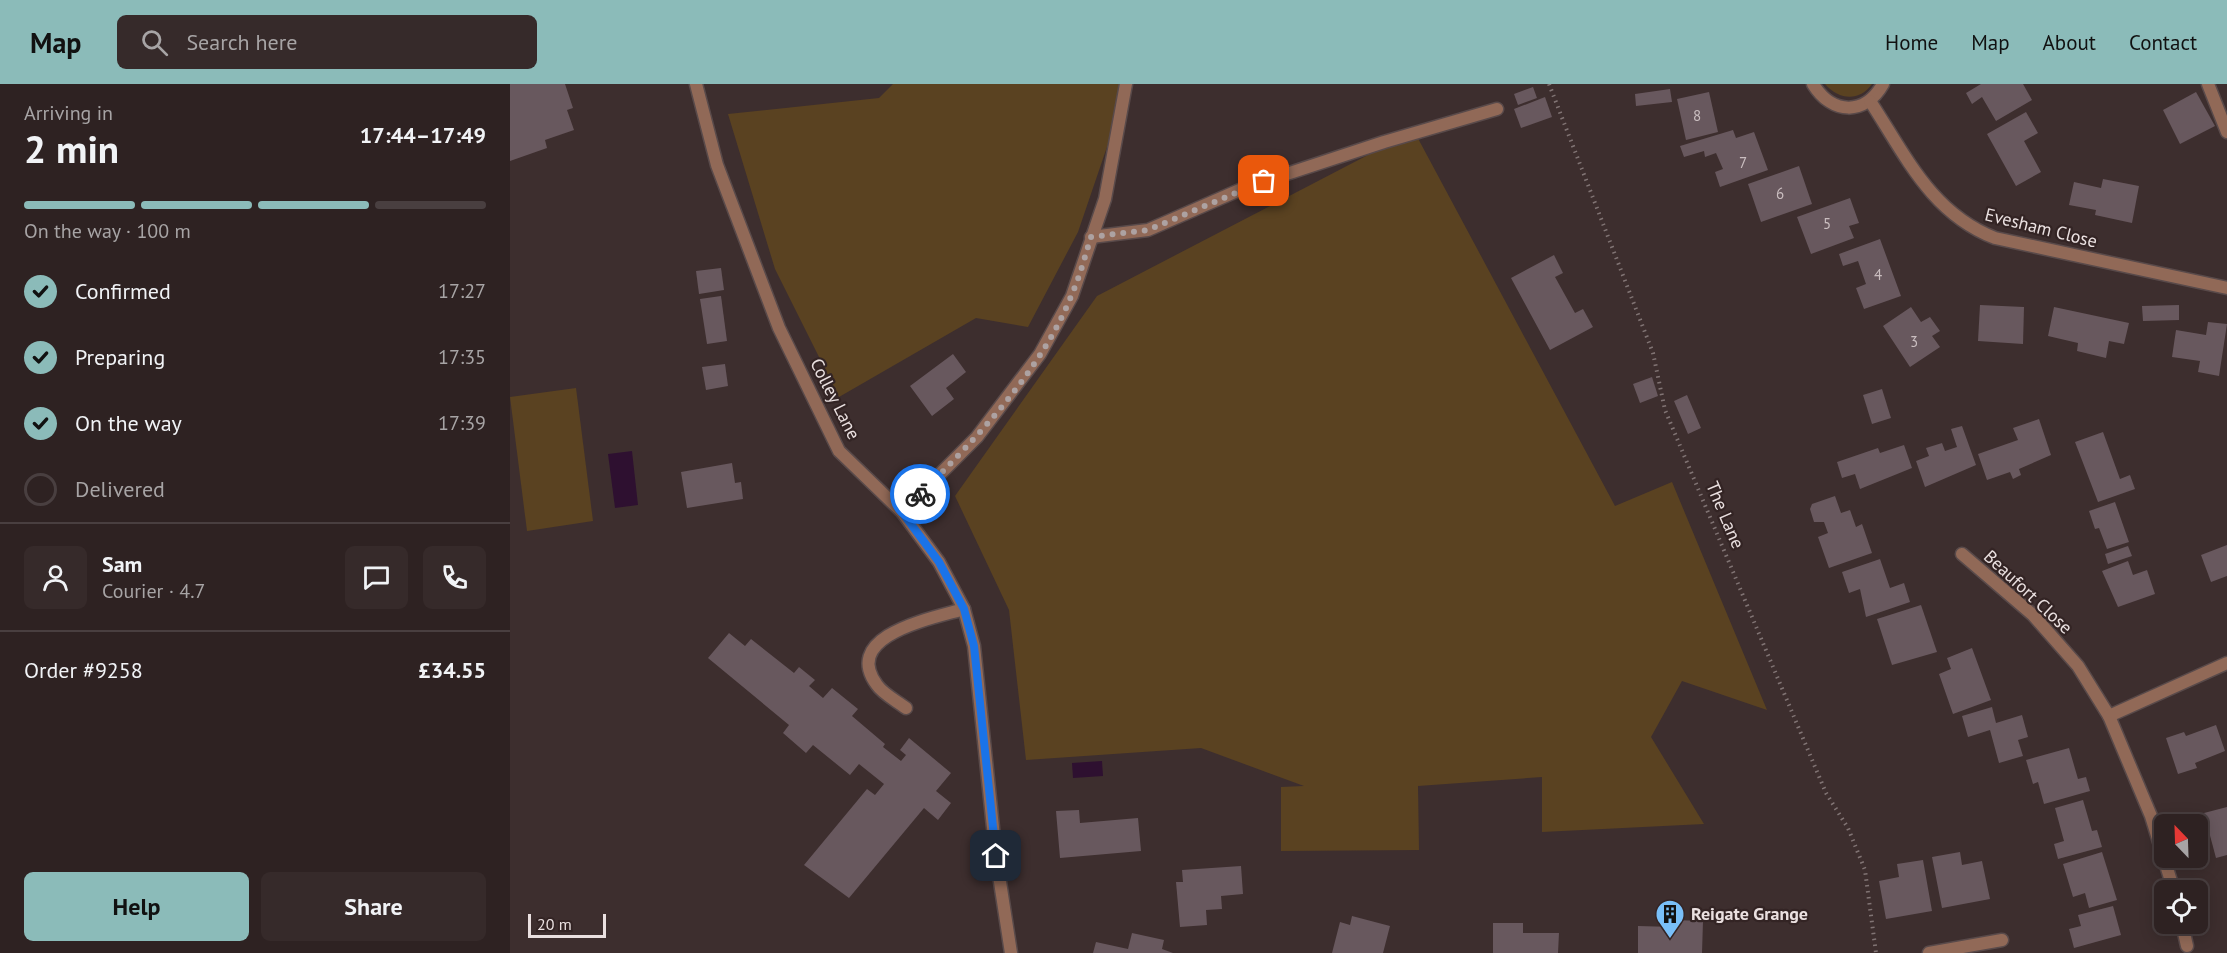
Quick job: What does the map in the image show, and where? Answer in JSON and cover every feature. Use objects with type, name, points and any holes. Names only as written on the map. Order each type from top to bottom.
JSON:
[{"type":"street","name":"Colley Lane","points":[[696,84],[717,165],[779,328],[839,451],[902,512],[939,562],[964,609],[974,646],[996,856],[1011,953]]},
{"type":"street","points":[[902,512],[977,437],[1040,354],[1072,296],[1105,198],[1126,84]]},
{"type":"street","points":[[1813,84],[1820,95],[1836,105],[1856,107],[1870,102],[1884,84]]},
{"type":"street","points":[[2208,84],[2227,132]]},
{"type":"street","name":"Evesham Close","points":[[1870,102],[1937,201],[1972,229],[1995,238],[2227,288]]},
{"type":"street","points":[[1091,237],[1148,230],[1244,188],[1383,141],[1497,109]]},
{"type":"street","name":"Beaufort Close","points":[[1962,554],[2033,615],[2078,666],[2109,716],[2151,816],[2171,880]]},
{"type":"street","points":[[906,708],[878,687],[868,665],[870,655],[877,643],[902,627],[964,609]]},
{"type":"street","points":[[2109,716],[2227,663]]},
{"type":"street","points":[[2184,934],[2187,946]]},
{"type":"street","points":[[1929,953],[2002,940]]},
{"type":"path","name":"The Lane","points":[[1549,84],[1653,354],[1665,410],[1826,793],[1848,828],[1865,870],[1876,953]]},
{"type":"shaded area","points":[[893,84],[1119,84],[1124,97],[1078,232],[1028,327],[976,318],[839,397],[775,269],[728,114],[879,98]]},
{"type":"shaded area","points":[[1825,84],[1872,84],[1861,94],[1849,97],[1836,93]]},
{"type":"shaded area","points":[[1414,131],[1615,506],[1672,482],[1767,710],[1682,681],[1651,737],[1704,824],[1542,832],[1542,777],[1418,786],[1419,850],[1281,851],[1281,787],[1304,786],[1201,748],[1026,760],[1009,610],[955,496],[1097,296]]},
{"type":"shaded area","points":[[576,388],[593,521],[527,531],[510,397]]},
{"type":"shaded area","points":[[632,451],[638,505],[615,508],[608,454]]},
{"type":"shaded area","points":[[1102,761],[1103,776],[1073,778],[1072,763]]},
{"type":"building","points":[[510,84],[565,84],[573,108],[567,110],[574,130],[545,140],[547,148],[510,161]]},
{"type":"building","points":[[1981,84],[2023,84],[2032,100],[1996,121],[1982,97],[1972,104],[1966,93]]},
{"type":"building","points":[[1533,87],[1537,98],[1518,105],[1514,94]]},
{"type":"building","points":[[1670,89],[1672,102],[1636,106],[1635,94]]},
{"type":"building","points":[[1709,92],[1718,132],[1686,140],[1677,99]]},
{"type":"building","points":[[2196,92],[2215,126],[2180,144],[2163,110]]},
{"type":"building","points":[[1545,97],[1552,117],[1521,128],[1514,109]]},
{"type":"building","points":[[2026,112],[2038,133],[2024,141],[2041,172],[2016,186],[1987,134]]},
{"type":"building","points":[[1733,130],[1736,138],[1754,132],[1768,170],[1720,187],[1715,172],[1723,169],[1716,153],[1705,157],[1704,151],[1684,157],[1680,146]]},
{"type":"building","points":[[1799,166],[1812,204],[1761,222],[1748,184]]},
{"type":"building","points":[[2103,179],[2139,186],[2132,223],[2095,215],[2096,210],[2069,205],[2074,182],[2101,188]]},
{"type":"building","points":[[1850,198],[1859,223],[1849,226],[1854,238],[1811,254],[1797,217]]},
{"type":"building","points":[[1880,239],[1901,296],[1864,309],[1856,288],[1866,284],[1858,261],[1843,266],[1839,254]]},
{"type":"building","points":[[1554,255],[1563,273],[1555,277],[1575,313],[1583,309],[1593,327],[1550,350],[1511,278]]},
{"type":"building","points":[[721,268],[724,290],[699,294],[696,271]]},
{"type":"building","points":[[721,296],[727,341],[707,344],[700,299]]},
{"type":"building","points":[[1980,305],[2024,307],[2023,344],[1978,341]]},
{"type":"building","points":[[2179,305],[2179,320],[2143,321],[2142,306]]},
{"type":"building","points":[[1911,307],[1921,322],[1930,317],[1940,331],[1932,336],[1940,347],[1910,367],[1883,326]]},
{"type":"building","points":[[2054,307],[2129,323],[2124,344],[2109,341],[2106,358],[2077,351],[2078,343],[2048,336]]},
{"type":"building","points":[[2208,322],[2227,324],[2219,376],[2198,372],[2200,361],[2172,357],[2176,330],[2206,335]]},
{"type":"building","points":[[953,354],[966,372],[946,388],[954,399],[932,416],[910,386]]},
{"type":"building","points":[[725,364],[728,386],[706,390],[702,367]]},
{"type":"building","points":[[1652,377],[1658,396],[1640,403],[1633,384]]},
{"type":"building","points":[[1882,389],[1891,418],[1872,424],[1863,395]]},
{"type":"building","points":[[1687,395],[1701,428],[1688,434],[1674,401]]},
{"type":"building","points":[[2039,419],[2051,455],[2019,469],[2021,475],[2013,479],[2010,472],[1987,480],[1978,454],[2018,440],[2013,428]]},
{"type":"building","points":[[1962,426],[1976,465],[1925,487],[1916,461],[1929,456],[1926,448],[1942,443],[1945,451],[1957,447],[1951,429]]},
{"type":"building","points":[[2103,432],[2120,479],[2130,475],[2135,489],[2098,502],[2075,442]]},
{"type":"building","points":[[1904,445],[1912,468],[1860,489],[1855,474],[1842,478],[1837,462],[1878,448],[1880,453]]},
{"type":"building","points":[[732,463],[735,483],[741,482],[743,499],[687,508],[681,472]]},
{"type":"building","points":[[1835,496],[1841,513],[1850,510],[1856,527],[1862,524],[1872,553],[1829,568],[1818,537],[1828,533],[1824,522],[1814,522],[1810,509],[1812,504]]},
{"type":"building","points":[[2115,502],[2129,542],[2107,549],[2099,528],[2095,529],[2089,511]]},
{"type":"building","points":[[2227,545],[2227,576],[2211,582],[2201,555]]},
{"type":"building","points":[[2128,546],[2132,556],[2108,564],[2105,554]]},
{"type":"building","points":[[1880,559],[1890,588],[1904,583],[1910,602],[1866,617],[1860,589],[1849,593],[1842,572]]},
{"type":"building","points":[[2128,561],[2133,575],[2147,570],[2155,594],[2118,607],[2102,571]]},
{"type":"building","points":[[1921,605],[1937,652],[1892,665],[1877,619]]},
{"type":"building","points":[[729,633],[745,646],[751,639],[794,673],[799,667],[815,680],[809,686],[823,698],[832,688],[858,709],[852,716],[885,744],[883,747],[901,761],[906,755],[900,750],[909,738],[951,773],[936,791],[951,803],[938,820],[924,808],[849,898],[804,865],[867,789],[875,795],[884,784],[859,764],[850,775],[813,745],[806,753],[783,733],[789,725],[708,658]]},
{"type":"building","points":[[1972,648],[1991,700],[1953,714],[1939,674],[1951,669],[1947,658]]},
{"type":"building","points":[[1992,707],[1996,723],[2022,715],[2028,737],[2018,740],[2023,756],[1999,763],[1990,730],[1968,737],[1962,716]]},
{"type":"building","points":[[2216,725],[2225,751],[2195,763],[2197,768],[2178,774],[2166,738],[2184,732],[2186,736]]},
{"type":"building","points":[[2069,748],[2078,779],[2086,777],[2090,791],[2044,804],[2038,782],[2033,784],[2026,760]]},
{"type":"building","points":[[2083,800],[2092,831],[2097,830],[2102,847],[2058,859],[2054,844],[2064,841],[2055,808]]},
{"type":"building","points":[[2227,807],[2227,855],[2216,858],[2208,828],[2208,814],[2204,813]]},
{"type":"building","points":[[1079,810],[1080,823],[1138,818],[1141,851],[1060,858],[1056,811]]},
{"type":"building","points":[[1960,852],[1962,865],[1982,861],[1990,899],[1942,908],[1932,857]]},
{"type":"building","points":[[2102,852],[2117,900],[2089,908],[2085,893],[2073,897],[2063,864]]},
{"type":"building","points":[[1923,860],[1932,911],[1886,919],[1879,881],[1899,877],[1897,864]]},
{"type":"building","points":[[1241,866],[1243,894],[1221,896],[1222,909],[1206,910],[1207,925],[1180,927],[1176,882],[1183,882],[1182,870]]},
{"type":"building","points":[[2113,906],[2121,935],[2074,948],[2069,929],[2081,926],[2078,915]]},
{"type":"building","points":[[1352,916],[1390,926],[1383,953],[1332,953],[1340,922],[1350,925]]},
{"type":"building","name":"Reigate Grange","points":[[1674,920],[1703,921],[1702,953],[1638,953],[1638,926],[1674,927]]},
{"type":"building","points":[[1493,923],[1523,923],[1523,933],[1559,933],[1558,953],[1493,953]]},
{"type":"building","points":[[1132,933],[1164,940],[1162,949],[1173,953],[1093,953],[1096,942],[1128,949]]},
{"type":"way so far","points":[[920,494],[977,437],[1040,354],[1072,296],[1091,237],[1148,230],[1264,181]]},
{"type":"place","name":"Reigate Grange","points":[[1670,940]]},
{"type":"route","points":[[920,494],[902,512],[939,562],[964,609],[974,646],[996,856]]}]
